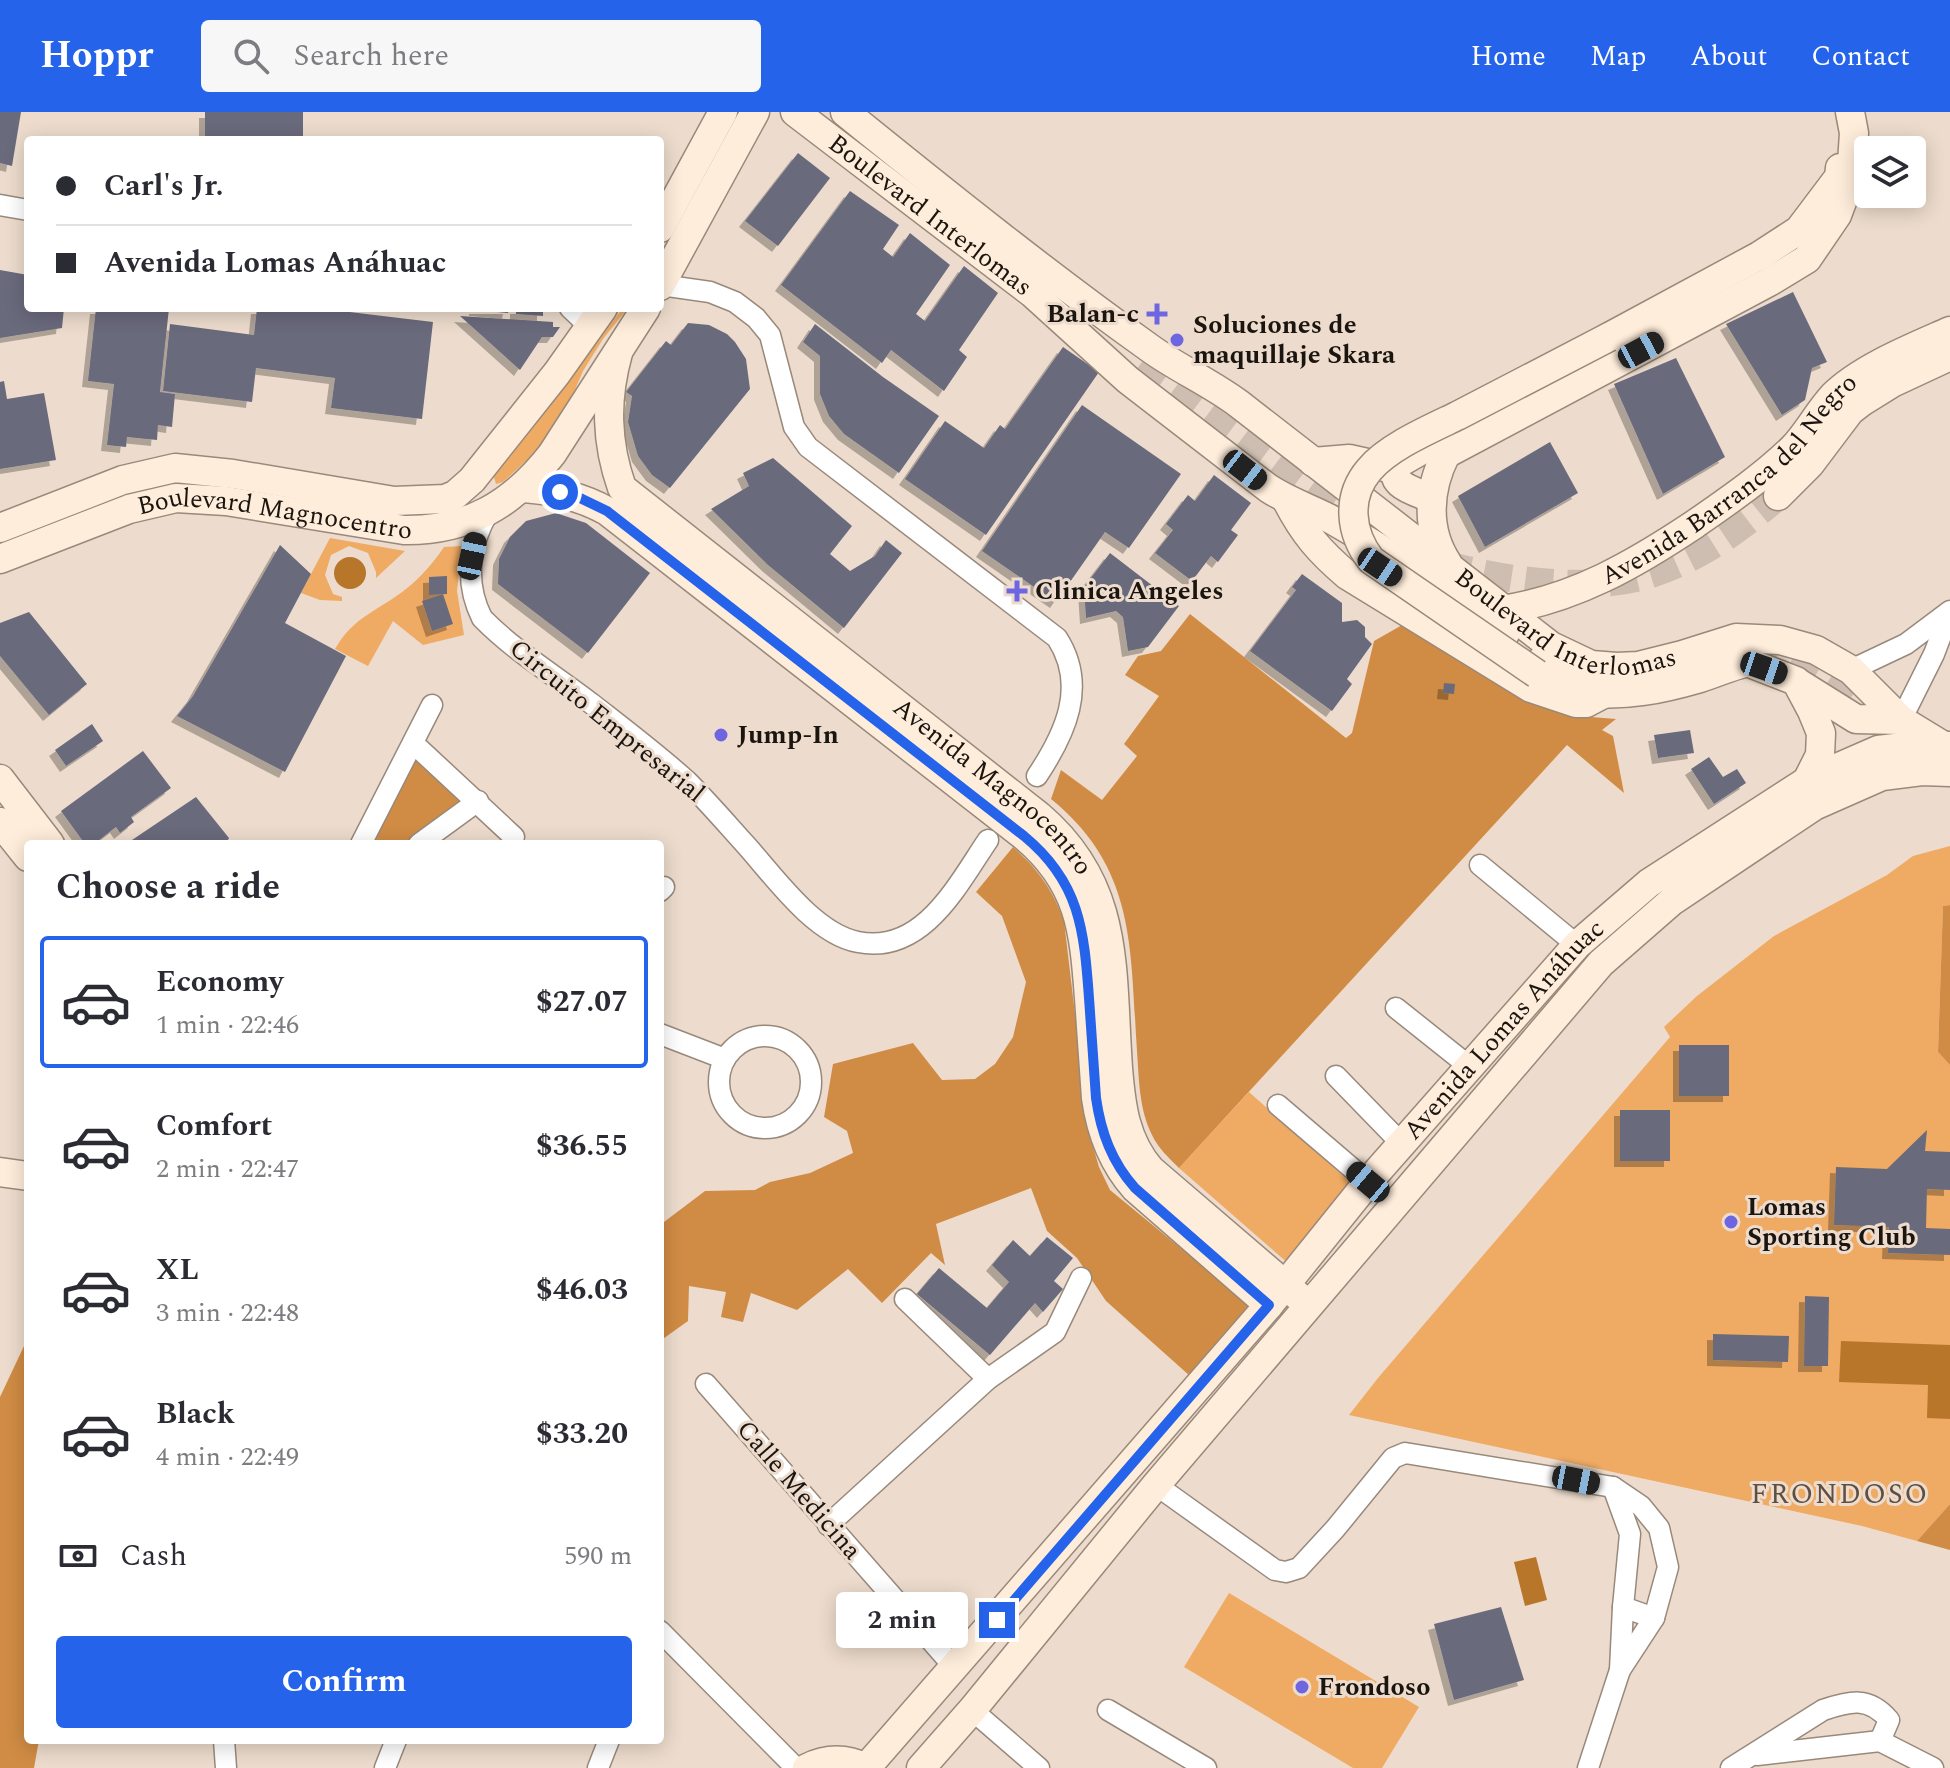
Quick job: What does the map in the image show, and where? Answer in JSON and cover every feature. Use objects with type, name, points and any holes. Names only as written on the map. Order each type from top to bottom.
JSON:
[{"type":"main road","points":[[664,220],[723,112]]},
{"type":"main road","points":[[664,278],[755,112]]},
{"type":"main road","name":"Boulevard Interlomas","points":[[795,112],[1032,293],[1128,380],[1287,501],[1335,521],[1416,571],[1563,674],[1605,693]]},
{"type":"main road","name":"Boulevard Interlomas","points":[[845,112],[1146,358],[1216,387]]},
{"type":"main road","name":"Boulevard Interlomas","points":[[867,112],[1163,336],[1216,387],[1551,646],[1576,659],[1605,667],[1638,666],[1726,640],[1751,638],[1799,645],[1834,659],[1851,670],[1901,720],[1947,754]]},
{"type":"main road","points":[[1431,498],[1401,486],[1395,478],[1399,463],[1625,338],[1637,323],[1759,256],[1799,230],[1839,177],[1844,133],[1840,112]]},
{"type":"main road","points":[[1453,571],[1444,558],[1433,529],[1431,498],[1446,454],[1807,259],[1837,215],[1851,178],[1854,133],[1850,112]]},
{"type":"main road","points":[[1032,293],[1146,358]]},
{"type":"main road","name":"Boulevard Magnocentro","points":[[0,559],[129,509],[176,498],[226,501],[404,530],[450,526],[489,511],[523,488],[552,454],[644,312]]},
{"type":"main road","name":"Boulevard Magnocentro","points":[[0,528],[123,480],[175,468],[233,474],[394,501],[445,499],[472,480],[557,373],[588,314]]},
{"type":"main road","name":"Boulevard Interlomas","points":[[1637,323],[1418,436],[1378,461],[1361,480],[1353,505],[1355,528],[1364,550],[1371,560],[1537,674],[1567,688],[1605,693],[1662,688],[1748,662],[1796,681]]},
{"type":"main road","name":"Avenida Barranca del Negro","points":[[1502,610],[1544,602],[1574,592],[1666,544],[1730,499],[1793,448],[1835,394],[1881,363],[1950,331]]},
{"type":"main road","name":"Avenida Magnocentro","points":[[618,353],[612,374],[608,418],[612,456],[622,488],[1039,816],[1082,863],[1093,882],[1107,926],[1120,1095],[1133,1144],[1151,1170],[1276,1296]]},
{"type":"main road","name":"Avenida Barranca del Negro","points":[[1778,496],[1810,464],[1839,424],[1857,406],[1892,383],[1950,356]]},
{"type":"main road","points":[[1313,462],[1349,459],[1395,469]]},
{"type":"main road","name":"Avenida Magnocentro","points":[[523,488],[560,492],[607,511],[1045,855],[1071,893],[1083,930],[1096,1098],[1111,1155],[1135,1188],[1276,1296]]},
{"type":"main road","name":"Boulevard Interlomas","points":[[1287,501],[1301,529],[1322,554],[1347,575],[1531,688],[1576,703],[1586,703],[1605,693]]},
{"type":"main road","points":[[1796,681],[1856,719],[1901,720]]},
{"type":"main road","points":[[1796,681],[1821,733],[1820,755],[1807,781]]},
{"type":"main road","name":"Avenida Lomas Anáhuac","points":[[866,1768],[1276,1296],[1368,1182],[1577,945],[1649,883],[1807,781],[1878,750],[1947,754]]},
{"type":"main road","name":"Avenida Lomas Anáhuac","points":[[921,1768],[1156,1485],[1601,963],[1660,911],[1814,806],[1882,776],[1922,771],[1947,754]]},
{"type":"main road","points":[[0,779],[47,840]]},
{"type":"main road","points":[[0,822],[24,852]]},
{"type":"main road","points":[[0,1172],[24,1175]]},
{"type":"main road","points":[[1273,1349],[1269,1342],[1271,1336],[1296,1313],[1300,1302],[1295,1292],[1276,1296]]},
{"type":"main road","points":[[807,1768],[833,1760],[866,1768]]},
{"type":"street","points":[[0,205],[24,209]]},
{"type":"street","points":[[664,286],[710,292],[735,302],[756,318],[770,335],[794,427],[808,447],[1057,638],[1067,657],[1071,697],[1067,725],[1037,776]]},
{"type":"street","name":"Circuito Empresarial","points":[[489,511],[475,539],[471,572],[475,603],[482,618],[687,781],[791,898],[836,934],[859,943],[883,942],[908,935],[929,921],[947,901],[988,840]]},
{"type":"street","points":[[1851,670],[1906,644],[1950,612]]},
{"type":"street","points":[[1901,720],[1934,654],[1950,612]]},
{"type":"street","points":[[363,840],[432,705]]},
{"type":"street","points":[[413,743],[514,837]]},
{"type":"street","points":[[424,840],[478,801]]},
{"type":"street","points":[[1480,865],[1577,945]]},
{"type":"street","points":[[1396,1008],[1470,1067]]},
{"type":"street","points":[[664,1036],[725,1059]]},
{"type":"street","points":[[765,1036],[789,1042],[806,1059],[812,1083],[805,1106],[788,1123],[765,1129],[741,1122],[724,1105],[718,1082],[725,1059],[742,1042],[765,1036]]},
{"type":"street","points":[[1336,1076],[1402,1144]]},
{"type":"street","points":[[1278,1105],[1368,1182]]},
{"type":"street","points":[[828,1525],[988,1379],[1055,1332],[1081,1278]]},
{"type":"street","points":[[905,1299],[988,1379]]},
{"type":"street","name":"Calle Medicina","points":[[706,1384],[955,1668]]},
{"type":"street","points":[[1156,1485],[1275,1570],[1286,1572],[1299,1568],[1393,1458],[1405,1453],[1613,1487],[1641,1506],[1659,1528],[1668,1567],[1654,1618],[1620,1670],[1588,1768]]},
{"type":"street","points":[[1613,1487],[1630,1534],[1620,1670]]},
{"type":"street","points":[[1630,1534],[1659,1528]]},
{"type":"street","points":[[1623,1607],[1654,1618]]},
{"type":"street","points":[[664,1635],[796,1768]]},
{"type":"street","points":[[1731,1768],[1823,1710],[1854,1702],[1879,1707],[1889,1720],[1880,1741]]},
{"type":"street","points":[[972,1710],[1039,1768]]},
{"type":"street","points":[[1108,1710],[1206,1768]]},
{"type":"street","points":[[1753,1755],[1880,1741],[1933,1768]]},
{"type":"street","points":[[224,1744],[226,1768]]},
{"type":"street","points":[[385,1768],[394,1744]]},
{"type":"street","points":[[598,1768],[607,1744]]},
{"type":"shaded area","points":[[620,312],[625,312],[583,371],[565,413],[541,447],[503,482],[496,484],[493,474]]},
{"type":"shaded area","points":[[330,538],[405,551],[376,578],[368,553],[349,546],[331,555],[325,575],[333,594],[342,597],[342,601],[320,600],[301,593]]},
{"type":"shaded area","points":[[462,546],[457,591],[464,635],[423,645],[393,621],[368,666],[335,649],[358,621],[417,580],[444,547]]},
{"type":"shaded area","points":[[350,557],[361,562],[366,573],[361,584],[350,589],[339,584],[334,573],[339,562]]},
{"type":"shaded area","points":[[1190,614],[1346,738],[1352,733],[1374,641],[1411,620],[1579,716],[1616,719],[1602,730],[1613,736],[1624,793],[1567,745],[1179,1168],[1154,1140],[1142,1104],[1129,945],[1124,913],[1114,883],[1100,854],[1079,826],[1051,799],[1061,770],[1102,800],[1137,756],[1124,744],[1159,696],[1125,675],[1138,656],[1161,651]]},
{"type":"shaded area","points":[[414,743],[477,801],[423,840],[364,840]]},
{"type":"shaded area","name":"Lomas Sporting Club","points":[[1950,846],[1950,905],[1943,906],[1938,1052],[1950,1065],[1950,1504],[1917,1541],[1862,1526],[1349,1415],[1670,1037],[1664,1027],[1697,996],[1774,936],[1887,875],[1913,856]]},
{"type":"shaded area","points":[[1013,847],[1044,881],[1064,921],[1089,1133],[1110,1190],[1250,1305],[1190,1376],[1106,1301],[1077,1258],[1047,1231],[1031,1188],[936,1224],[945,1265],[931,1253],[882,1303],[848,1269],[797,1310],[751,1293],[743,1322],[721,1317],[726,1292],[689,1286],[688,1321],[664,1338],[664,1222],[705,1191],[755,1190],[770,1182],[810,1173],[853,1153],[847,1131],[824,1117],[833,1064],[913,1043],[942,1080],[975,1079],[995,1064],[1013,1037],[1026,982],[1002,916],[976,892]]},
{"type":"shaded area","points":[[1950,905],[1950,1065],[1938,1052],[1943,906]]},
{"type":"shaded area","points":[[1249,1092],[1353,1185],[1289,1264],[1179,1168]]},
{"type":"shaded area","points":[[1841,1341],[1950,1345],[1950,1419],[1927,1418],[1928,1385],[1839,1382]]},
{"type":"shaded area","points":[[24,1346],[24,1744],[38,1744],[34,1768],[0,1768],[0,1397]]},
{"type":"shaded area","points":[[1950,1504],[1950,1550],[1917,1541]]},
{"type":"shaded area","points":[[1536,1557],[1547,1600],[1525,1606],[1514,1562]]},
{"type":"shaded area","name":"Frondoso","points":[[1229,1593],[1419,1707],[1382,1768],[1353,1768],[1184,1667]]},
{"type":"building","points":[[0,112],[21,112],[12,166],[0,163]]},
{"type":"building","points":[[205,112],[303,112],[303,136],[205,136]]},
{"type":"building","points":[[798,153],[830,178],[778,246],[745,221]]},
{"type":"building","points":[[850,191],[899,225],[883,249],[893,257],[910,233],[950,265],[916,314],[925,321],[964,266],[998,293],[959,350],[967,357],[944,391],[891,350],[882,363],[781,285]]},
{"type":"building","points":[[0,270],[24,274],[24,312],[64,312],[62,328],[0,338]]},
{"type":"building","points":[[1793,292],[1827,362],[1812,368],[1805,400],[1782,415],[1726,324]]},
{"type":"building","points":[[96,312],[169,312],[160,392],[175,394],[172,427],[158,425],[157,440],[127,437],[126,447],[107,445],[114,384],[88,381]]},
{"type":"building","points":[[257,312],[349,312],[433,322],[422,419],[331,408],[335,378],[256,368],[252,402],[163,391],[170,324],[254,335]]},
{"type":"building","points":[[543,312],[543,316],[516,314]]},
{"type":"building","points":[[460,316],[553,322],[553,327],[560,327],[553,337],[542,337],[520,370]]},
{"type":"building","points":[[688,323],[709,325],[735,342],[746,359],[750,389],[670,488],[652,475],[638,456],[628,422],[632,396],[626,392],[666,341],[671,345]]},
{"type":"building","points":[[815,324],[939,416],[899,473],[844,434],[829,416],[820,394],[820,356],[803,342]]},
{"type":"building","points":[[1063,347],[1099,372],[986,535],[905,479],[945,421],[984,448],[1000,425],[1005,429]]},
{"type":"building","points":[[1676,358],[1725,457],[1663,494],[1614,384]]},
{"type":"building","points":[[4,381],[7,399],[44,393],[56,460],[0,469],[0,382]]},
{"type":"building","points":[[1082,405],[1181,474],[1129,548],[1105,532],[1056,602],[982,551]]},
{"type":"building","points":[[1550,442],[1578,493],[1485,547],[1458,496]]},
{"type":"building","points":[[773,458],[852,526],[830,554],[850,571],[875,556],[886,540],[902,553],[844,628],[768,565],[711,509],[749,486],[743,473]]},
{"type":"building","points":[[1214,475],[1251,503],[1231,530],[1238,535],[1218,562],[1211,556],[1192,581],[1155,553],[1173,530],[1166,524],[1188,495],[1195,501]]},
{"type":"building","points":[[556,513],[586,523],[650,573],[588,653],[498,584],[499,559],[510,537],[526,521]]},
{"type":"building","points":[[280,545],[311,574],[285,623],[346,656],[285,772],[177,716],[193,696]]},
{"type":"building","points":[[1110,553],[1179,606],[1148,647],[1128,651],[1123,617],[1116,611],[1086,618],[1084,587]]},
{"type":"building","points":[[1302,574],[1342,603],[1342,622],[1357,620],[1365,627],[1365,637],[1372,644],[1347,679],[1352,684],[1332,711],[1250,651],[1296,590],[1292,587]]},
{"type":"building","points":[[447,576],[447,594],[429,595],[429,577]]},
{"type":"building","points":[[443,594],[453,624],[432,631],[422,601]]},
{"type":"building","points":[[29,612],[87,684],[49,715],[0,656],[0,623]]},
{"type":"building","points":[[1444,683],[1455,684],[1454,694],[1443,693]]},
{"type":"building","points":[[92,724],[103,741],[66,766],[55,750]]},
{"type":"building","points":[[1690,730],[1694,753],[1658,758],[1654,735]]},
{"type":"building","points":[[143,751],[171,788],[131,817],[134,822],[120,833],[116,827],[99,840],[82,840],[61,811]]},
{"type":"building","points":[[1709,757],[1723,777],[1737,769],[1746,783],[1714,804],[1691,769]]},
{"type":"building","points":[[196,797],[229,838],[228,840],[132,840]]},
{"type":"building","points":[[1679,1045],[1729,1045],[1729,1096],[1679,1096]]},
{"type":"building","points":[[1620,1110],[1670,1110],[1670,1161],[1620,1161]]},
{"type":"building","points":[[1927,1130],[1925,1151],[1950,1152],[1950,1190],[1927,1189],[1926,1228],[1950,1229],[1950,1255],[1888,1253],[1889,1227],[1834,1225],[1836,1167],[1887,1169]]},
{"type":"building","points":[[1047,1237],[1073,1258],[1054,1281],[1063,1289],[1043,1312],[1035,1303],[990,1355],[917,1294],[939,1268],[987,1308],[1009,1282],[992,1265],[1013,1240],[1030,1256]]},
{"type":"building","points":[[1805,1296],[1829,1297],[1828,1366],[1804,1366]]},
{"type":"building","points":[[1713,1334],[1789,1336],[1788,1362],[1713,1360]]},
{"type":"building","name":"Frondoso","points":[[1501,1607],[1524,1680],[1454,1700],[1434,1624]]},
{"type":"tunnel","points":[[1139,366],[1337,513]]},
{"type":"tunnel","points":[[1443,564],[1494,576],[1548,583],[1603,583],[1629,579],[1654,573],[1705,550],[1778,496]]},
{"type":"tunnel","points":[[1749,662],[1778,661],[1824,677],[1902,741],[1924,755]]},
{"type":"place","name":"Balan-c","points":[[1157,314]]},
{"type":"place","name":"Soluciones de maquillaje Skara","points":[[1177,340]]},
{"type":"place","name":"Clinica Angeles","points":[[1017,591]]},
{"type":"place","name":"Jump-In","points":[[721,735]]},
{"type":"place","name":"Lomas Sporting Club","points":[[1731,1222]]},
{"type":"place","name":"Frondoso","points":[[1302,1687]]},
{"type":"district","name":"FRONDOSO","points":[[1840,1494]]},
{"type":"route","points":[[560,492],[607,511],[1024,836],[1051,862],[1071,893],[1083,930],[1096,1098],[1111,1155],[1135,1188],[1269,1305],[997,1620]]}]
